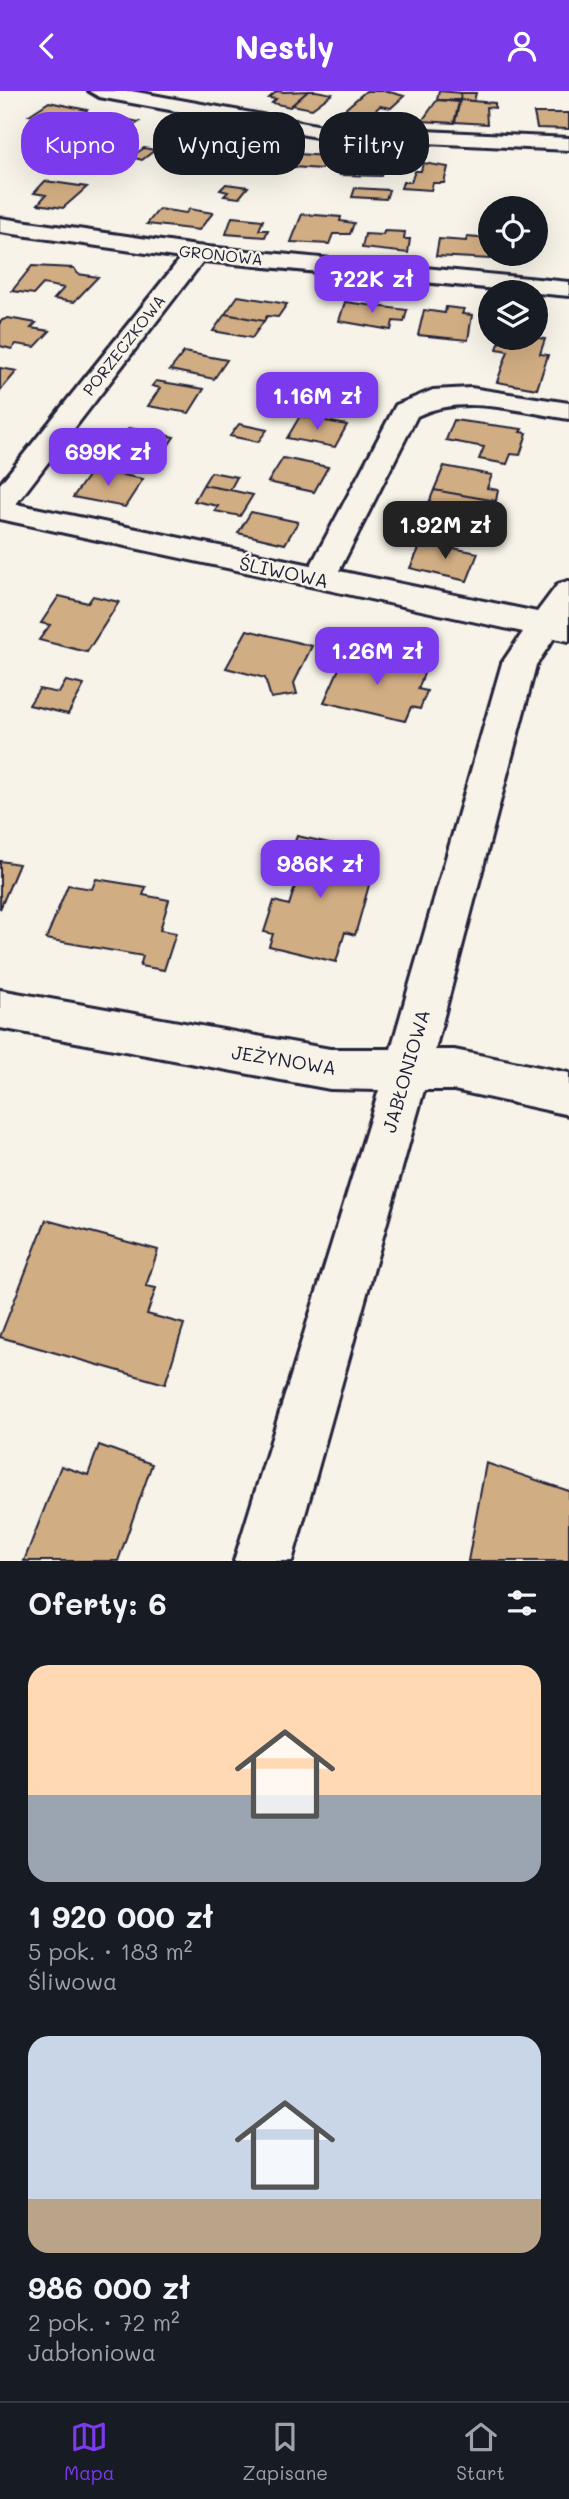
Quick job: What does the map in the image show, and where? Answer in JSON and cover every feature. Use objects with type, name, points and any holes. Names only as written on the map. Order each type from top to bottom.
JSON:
[{"type":"street","points":[[99,91],[322,132],[569,144]]},
{"type":"street","name":"GRONOWA","points":[[0,225],[197,253],[569,289]]},
{"type":"street","name":"PORZECZKOWA","points":[[0,504],[197,253]]},
{"type":"street","points":[[319,580],[406,411],[433,398],[471,396],[569,411]]},
{"type":"street","name":"ŚLIWOWA","points":[[0,510],[556,629]]},
{"type":"street","name":"JABŁONIOWA","points":[[263,1561],[407,1071],[519,663],[556,629],[569,592]]},
{"type":"street","name":"JEŻYNOWA","points":[[0,1009],[330,1069],[454,1070],[569,1094]]},
{"type":"building","points":[[277,91],[308,91],[290,107],[272,103],[276,99],[269,98]]},
{"type":"building","points":[[308,91],[332,94],[312,109],[292,105]]},
{"type":"building","points":[[366,91],[386,91],[404,96],[391,108],[380,106],[373,112],[344,110]]},
{"type":"building","points":[[439,91],[461,93],[460,100],[437,100]]},
{"type":"building","points":[[461,93],[476,93],[474,101],[460,100]]},
{"type":"building","points":[[437,100],[459,102],[454,123],[429,121],[428,112]]},
{"type":"building","points":[[460,100],[495,103],[495,108],[486,107],[487,124],[455,122]]},
{"type":"building","points":[[49,102],[87,110],[84,112],[34,112]]},
{"type":"building","points":[[534,113],[569,113],[569,129],[537,128]]},
{"type":"building","points":[[144,148],[153,150],[142,160],[139,159],[139,151]]},
{"type":"building","points":[[305,154],[319,156],[319,169],[305,168]]},
{"type":"building","points":[[429,164],[448,167],[444,183],[433,183],[431,190],[401,188],[403,182],[411,182],[414,175],[429,175]]},
{"type":"building","points":[[45,181],[87,187],[63,208],[38,204],[46,195],[34,193]]},
{"type":"building","points":[[226,184],[248,187],[239,198],[224,196],[228,192],[220,190]]},
{"type":"building","points":[[355,188],[389,190],[386,199],[352,197]]},
{"type":"building","points":[[159,209],[186,213],[189,209],[213,213],[199,230],[147,224]]},
{"type":"building","points":[[302,214],[341,217],[340,221],[354,223],[350,234],[333,234],[329,244],[291,242]]},
{"type":"building","points":[[232,217],[263,220],[259,230],[268,230],[265,237],[226,234]]},
{"type":"building","points":[[384,231],[405,232],[404,239],[410,239],[408,253],[362,248],[365,234],[383,235]]},
{"type":"building","points":[[467,237],[478,238],[478,258],[436,256],[439,239],[466,241]]},
{"type":"building","points":[[32,266],[74,268],[78,274],[98,277],[74,302],[54,299],[64,288],[43,284],[34,294],[12,291]]},
{"type":"building","points":[[238,296],[287,304],[278,317],[267,316],[264,321],[225,314]]},
{"type":"building","points":[[345,302],[407,310],[404,322],[393,321],[391,330],[339,321]]},
{"type":"building","points":[[446,307],[464,309],[462,314],[472,315],[468,340],[418,335],[424,310],[445,313]]},
{"type":"building","points":[[225,314],[264,321],[252,338],[213,331]]},
{"type":"building","points":[[8,318],[36,323],[31,328],[50,331],[35,347],[16,344],[12,349],[0,346],[0,321]]},
{"type":"building","points":[[502,350],[541,350],[540,354],[548,355],[537,389],[497,382],[508,351]]},
{"type":"building","points":[[184,352],[227,360],[214,379],[170,370]]},
{"type":"building","points":[[0,368],[17,371],[0,391]]},
{"type":"building","points":[[328,374],[370,381],[360,401],[352,399],[347,409],[312,403]]},
{"type":"building","points":[[156,381],[204,389],[189,413],[148,406],[160,388],[152,386]]},
{"type":"building","points":[[300,416],[347,425],[335,447],[287,438]]},
{"type":"building","points":[[454,420],[522,429],[520,432],[527,433],[520,455],[511,454],[507,464],[479,459],[484,447],[446,440]]},
{"type":"building","points":[[239,424],[267,430],[258,442],[230,436]]},
{"type":"building","points":[[129,428],[174,437],[158,461],[111,451]]},
{"type":"building","points":[[283,458],[328,467],[314,492],[268,482]]},
{"type":"building","points":[[444,466],[492,475],[487,488],[498,490],[496,501],[434,490]]},
{"type":"building","points":[[93,469],[143,479],[125,507],[73,497]]},
{"type":"building","points":[[211,472],[237,477],[230,490],[203,485]]},
{"type":"building","points":[[203,485],[253,495],[240,516],[215,511],[218,506],[194,501]]},
{"type":"building","points":[[434,490],[496,501],[492,511],[481,509],[474,530],[422,521]]},
{"type":"building","points":[[251,512],[298,522],[285,544],[238,533]]},
{"type":"building","points":[[422,542],[478,553],[467,581],[410,568]]},
{"type":"building","points":[[59,596],[88,603],[93,596],[119,602],[87,652],[39,640],[50,625],[41,623]]},
{"type":"building","points":[[247,630],[312,646],[294,683],[297,694],[271,698],[265,678],[226,668]]},
{"type":"building","points":[[346,653],[425,671],[418,689],[427,691],[420,709],[411,707],[405,721],[324,702]]},
{"type":"building","points":[[66,681],[84,685],[68,714],[29,705],[39,689],[59,693]]},
{"type":"building","points":[[297,836],[362,850],[355,874],[371,878],[355,935],[345,932],[336,962],[269,946],[273,934],[264,932],[274,901],[289,905],[301,868],[286,865]]},
{"type":"building","points":[[0,861],[19,864],[0,909]]},
{"type":"building","points":[[96,879],[146,887],[143,895],[169,900],[160,930],[176,933],[164,970],[140,966],[143,956],[46,939],[68,885],[92,889]]},
{"type":"building","points":[[46,1220],[158,1250],[146,1286],[156,1288],[147,1314],[184,1324],[165,1384],[0,1337]]},
{"type":"building","points":[[99,1445],[152,1464],[118,1561],[24,1561],[61,1466],[88,1475]]},
{"type":"building","points":[[486,1463],[569,1491],[569,1561],[468,1561]]}]
